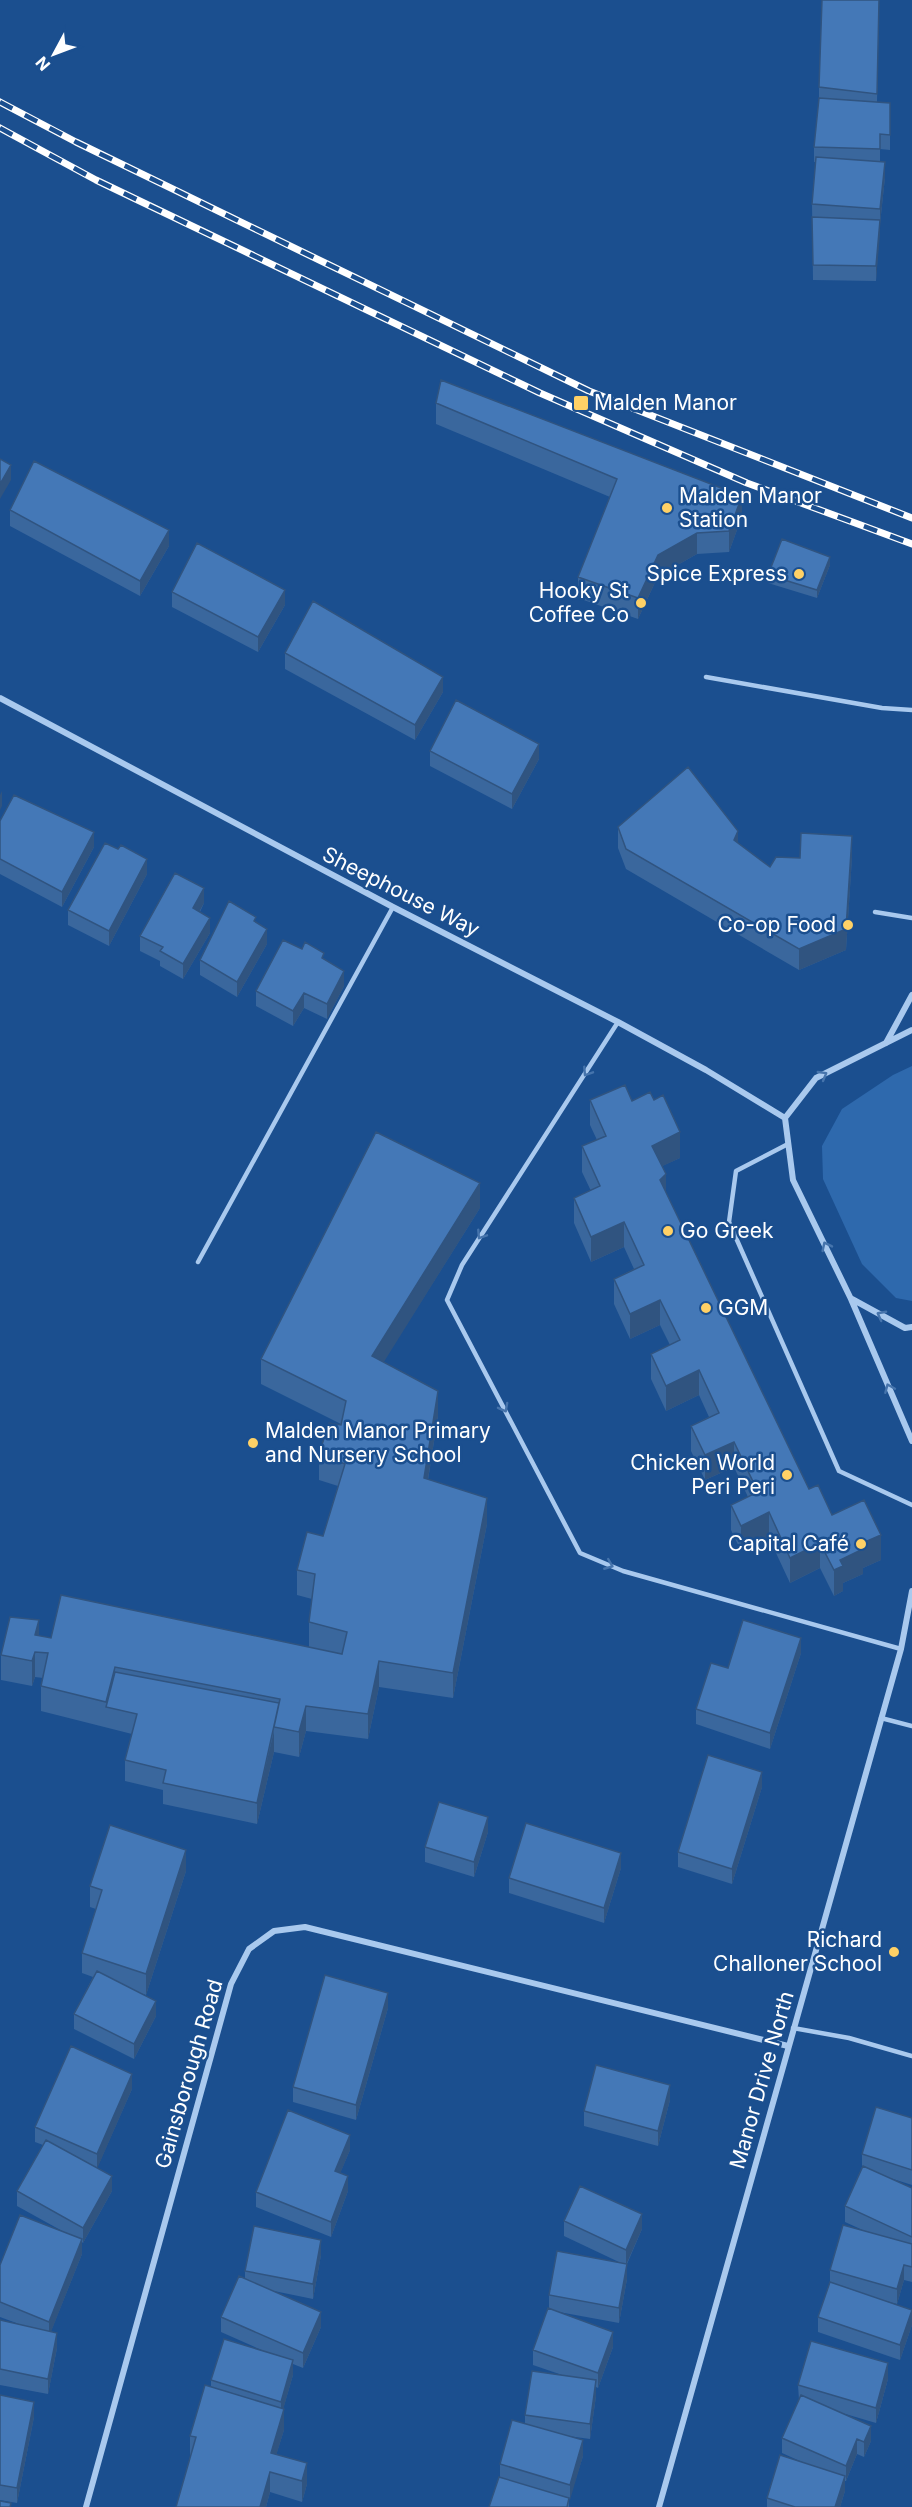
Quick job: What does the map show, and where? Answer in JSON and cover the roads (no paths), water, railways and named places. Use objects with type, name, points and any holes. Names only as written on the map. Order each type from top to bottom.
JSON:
[{"type":"street","name":"Sheephouse Way","points":[[0,698],[393,907],[618,1022],[706,1070],[785,1119]]},
{"type":"street","points":[[886,1043],[912,995]]},
{"type":"street","points":[[912,1030],[816,1078],[785,1119],[793,1180],[851,1299],[912,1442]]},
{"type":"street","points":[[851,1299],[905,1328],[912,1327]]},
{"type":"street","name":"Manor Drive North","points":[[659,2507],[901,1649],[912,1591]]},
{"type":"street","name":"Gainsborough Road","points":[[86,2507],[231,1984],[249,1949],[274,1931],[305,1928],[788,2046]]},
{"type":"lane","points":[[706,677],[882,708],[912,710]]},
{"type":"lane","points":[[198,1262],[393,907]]},
{"type":"lane","points":[[876,912],[912,918]]},
{"type":"lane","points":[[618,1022],[462,1265],[447,1300],[580,1553],[623,1571],[901,1649]]},
{"type":"lane","points":[[788,1144],[736,1171],[729,1222],[839,1471],[912,1505]]},
{"type":"lane","points":[[881,1718],[912,1726]]},
{"type":"lane","points":[[793,2028],[849,2038],[912,2056]]},
{"type":"railway","points":[[0,102],[76,142],[589,391],[912,518]]},
{"type":"railway","points":[[0,128],[96,180],[540,393],[747,483],[912,544]]},
{"type":"place","name":"Malden Manor","points":[[581,403]]},
{"type":"place","name":"Malden Manor Station","points":[[667,508]]},
{"type":"place","name":"Spice Express","points":[[799,574]]},
{"type":"place","name":"Hooky St Coffee Co","points":[[641,603]]},
{"type":"place","name":"Co-op Food","points":[[848,925]]},
{"type":"place","name":"Go Greek","points":[[668,1231]]},
{"type":"place","name":"GGM","points":[[706,1308]]},
{"type":"place","name":"Malden Manor Primary and Nursery School","points":[[253,1443]]},
{"type":"place","name":"Chicken World Peri Peri","points":[[787,1475]]},
{"type":"place","name":"Capital Café","points":[[861,1544]]},
{"type":"place","name":"Richard Challoner School","points":[[894,1952]]}]
